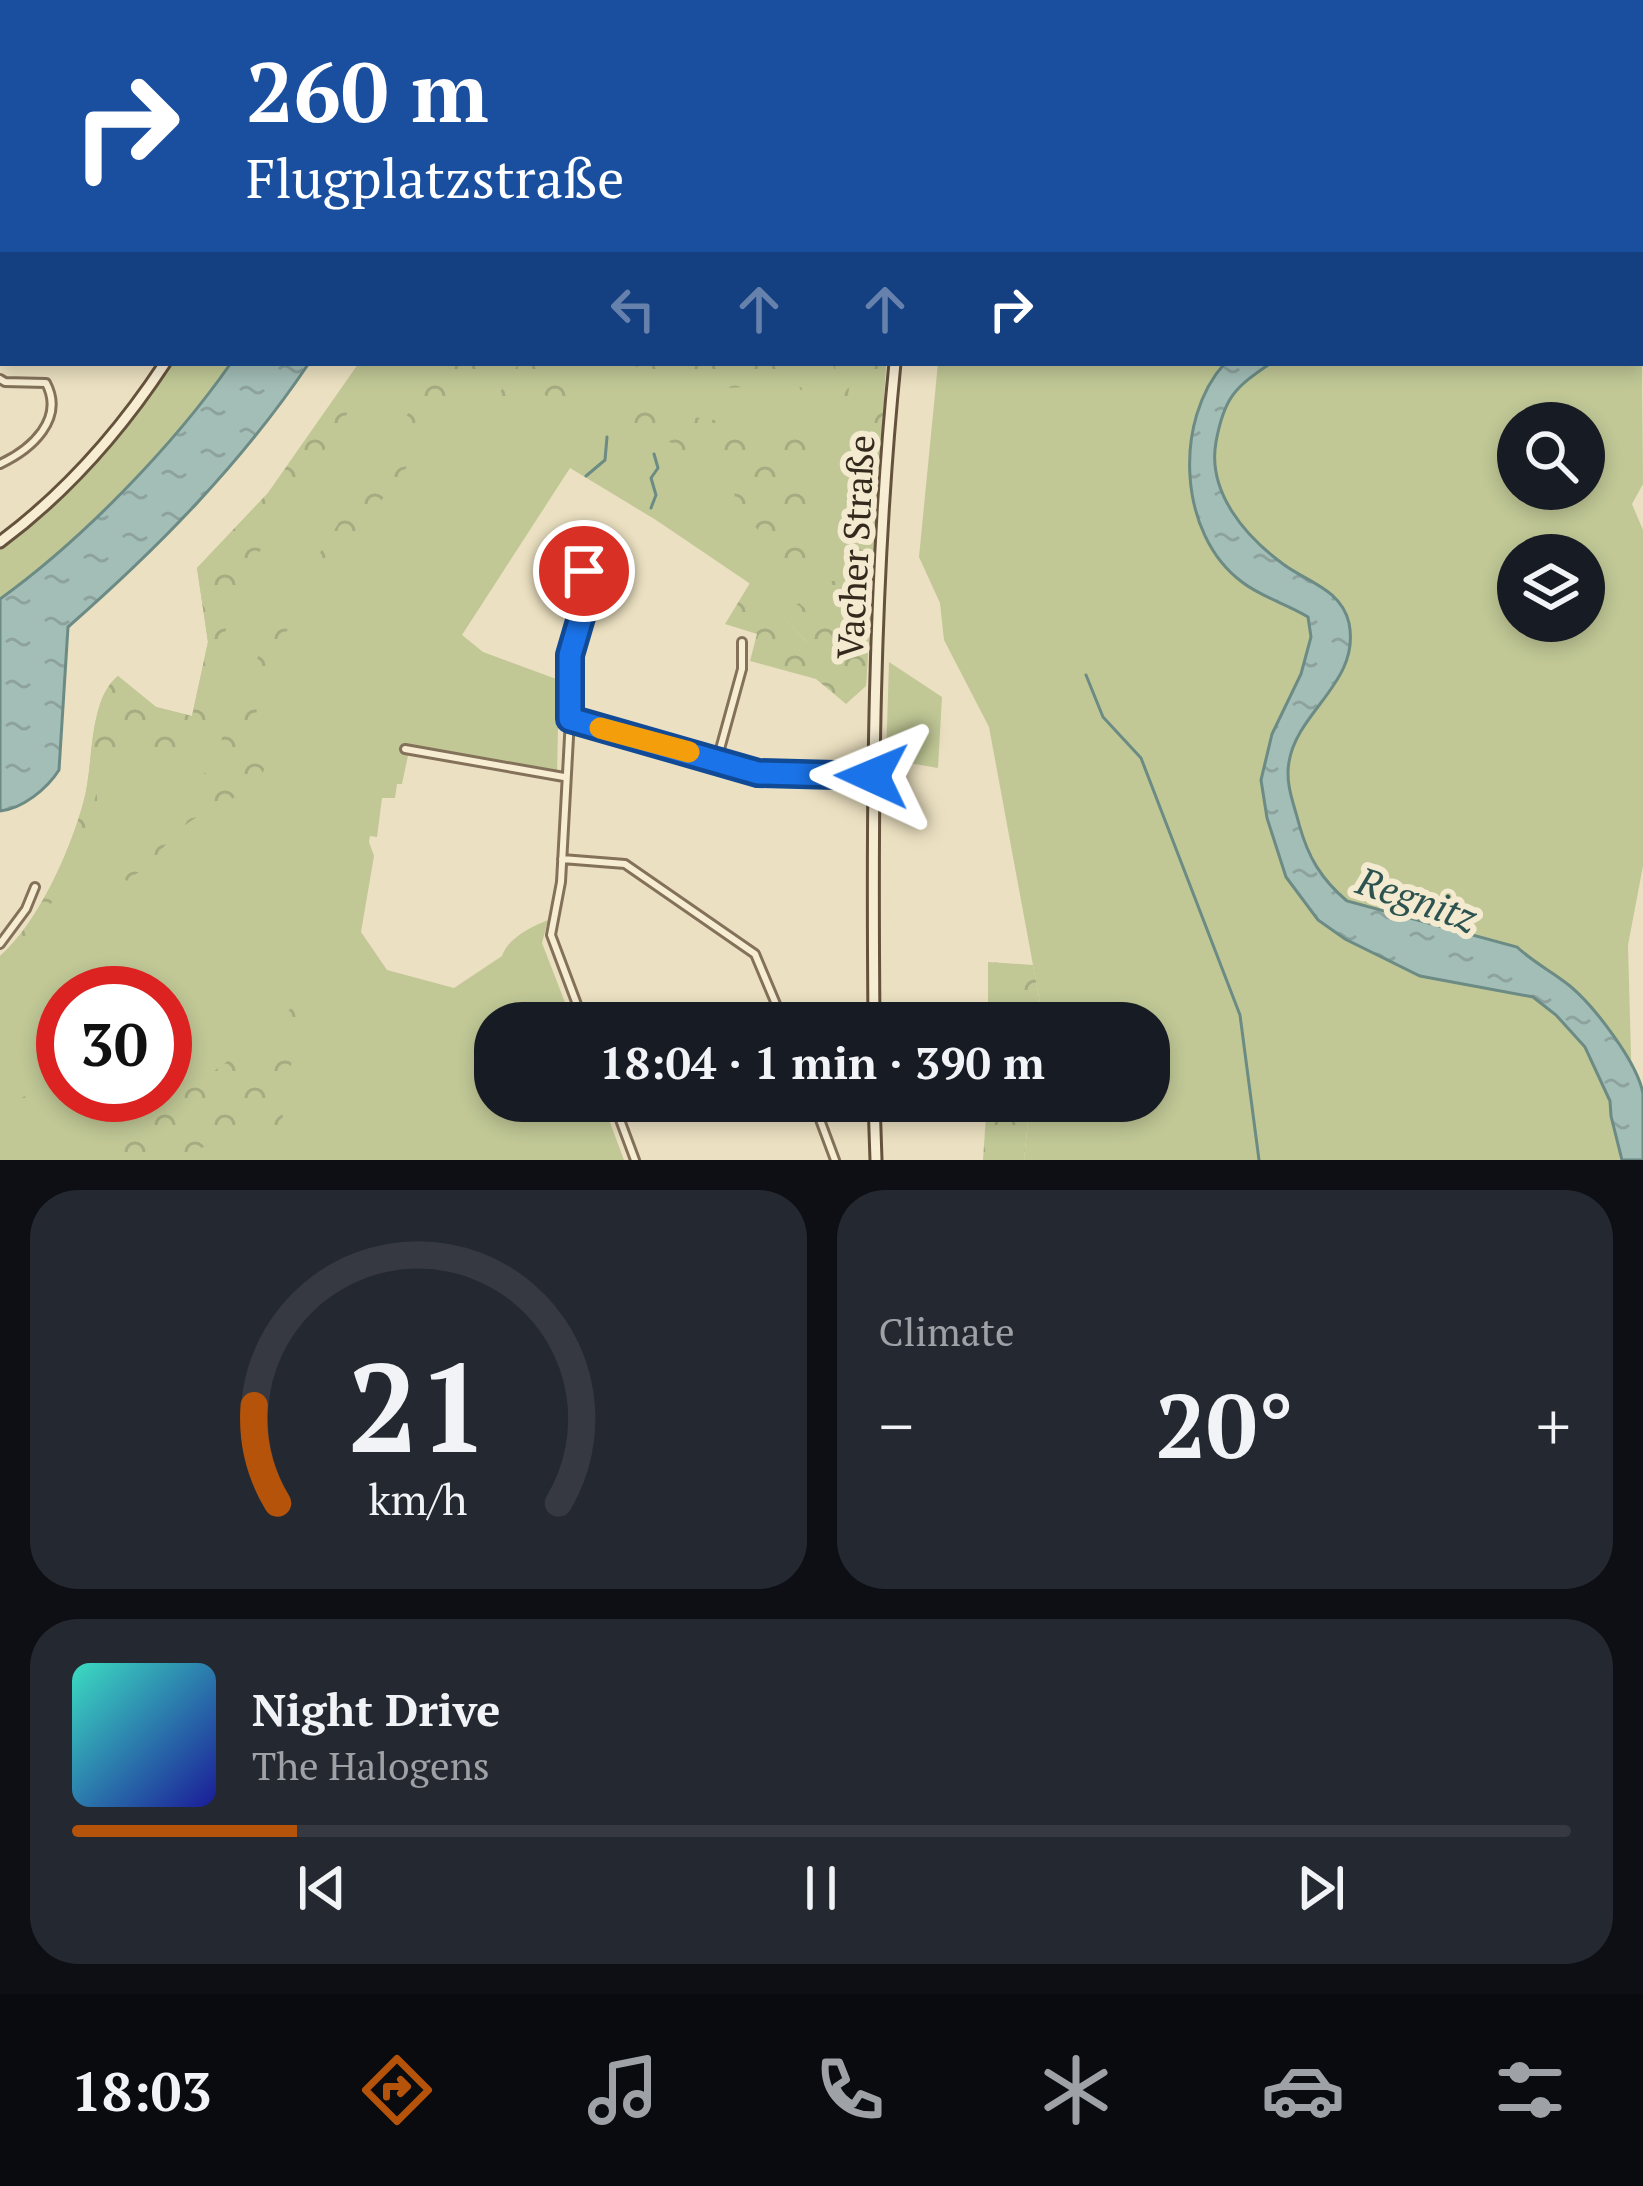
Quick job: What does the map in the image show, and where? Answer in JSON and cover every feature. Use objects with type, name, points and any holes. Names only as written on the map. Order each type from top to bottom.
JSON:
[{"type":"street","points":[[0,542],[44,508],[88,464],[163,366]]},
{"type":"street","name":"Vacher Straße","points":[[874,1002],[872,776],[879,580],[895,366]]},
{"type":"street","points":[[0,379],[46,382],[52,404],[47,428],[14,458],[0,464]]},
{"type":"street","points":[[576,1002],[551,934],[560,889],[570,655],[587,597],[584,571]]},
{"type":"street","points":[[717,760],[742,669],[742,642]]},
{"type":"street","points":[[570,719],[758,773],[872,776]]},
{"type":"street","points":[[404,749],[564,778]]},
{"type":"street","points":[[562,859],[626,864],[755,954],[775,1002]]},
{"type":"street","points":[[0,944],[26,909],[34,887]]},
{"type":"street","points":[[621,1122],[635,1160]]},
{"type":"street","points":[[821,1122],[835,1160]]},
{"type":"street","points":[[875,1122],[876,1160]]},
{"type":"green space","points":[[163,366],[229,366],[125,490],[63,549],[0,599],[0,542],[64,490]]},
{"type":"green space","points":[[357,366],[886,366],[866,686],[811,646],[749,583],[570,468],[462,635],[483,652],[559,680],[557,776],[409,751],[395,798],[382,798],[377,837],[370,836],[369,842],[374,856],[361,932],[387,970],[454,988],[502,956],[521,934],[548,920],[542,943],[565,1002],[474,1002],[474,1122],[610,1122],[624,1160],[0,1160],[0,956],[40,905],[71,840],[84,800],[101,700],[118,676],[156,707],[192,716],[208,642],[197,568],[268,493]]},
{"type":"green space","points":[[357,366],[377,366],[313,468],[269,516],[272,527],[240,591],[208,679],[210,711],[199,754],[207,760],[194,762],[178,749],[163,749],[131,758],[114,771],[97,792],[97,811],[79,837],[41,930],[0,974],[0,956],[40,905],[71,840],[84,800],[97,716],[108,687],[118,676],[156,707],[192,716],[208,642],[197,568],[268,493]]},
{"type":"green space","points":[[438,366],[507,366],[499,383],[478,373],[462,391],[446,395],[442,421],[293,616],[258,702],[252,744],[267,763],[262,773],[245,790],[185,825],[127,881],[118,873],[140,839],[170,825],[203,774],[212,768],[235,700],[278,619]]},
{"type":"green space","points":[[517,366],[552,366],[577,399],[560,409],[531,389],[519,389],[515,398],[505,401],[499,394]]},
{"type":"green space","points":[[635,366],[812,366],[805,370],[808,377],[801,391],[795,375],[785,382],[782,378],[741,387],[684,382]]},
{"type":"green space","points":[[833,366],[886,366],[866,686],[846,704],[816,679],[750,661],[757,634],[725,624],[750,583],[807,642],[793,607],[799,603],[837,628],[844,613],[832,603],[826,588],[830,581],[851,587],[857,536],[844,522],[852,435],[866,423],[869,378],[850,375],[848,399],[843,399],[836,392]]},
{"type":"green space","points":[[938,366],[1642,366],[1643,484],[1632,504],[1643,530],[1643,866],[1628,945],[1632,1092],[1622,1160],[1024,1160],[1028,1122],[1170,1122],[1170,1002],[1040,1002],[989,727],[944,640],[940,603],[919,557]]},
{"type":"green space","points":[[620,406],[767,428],[817,425],[821,430],[819,456],[813,475],[817,499],[805,569],[790,574],[735,499],[732,478],[725,471],[680,455],[676,444],[621,428],[613,421]]},
{"type":"green space","points":[[889,662],[942,697],[938,768],[886,759]]},
{"type":"green space","points":[[988,962],[1033,965],[1040,1002],[988,1002]]},
{"type":"green space","points":[[306,996],[309,1004],[296,1034],[282,1121],[288,1160],[276,1160],[276,1146],[257,1138],[230,1138],[201,1148],[185,1160],[84,1160],[144,1122],[192,1122],[192,1087],[232,1058],[274,1040],[277,1020]]},
{"type":"green space","points":[[36,1091],[36,1115],[0,1131],[0,1108]]},
{"type":"green space","points":[[986,1122],[1028,1122],[1024,1160],[983,1160]]},
{"type":"water","points":[[229,366],[307,366],[197,503],[68,627],[59,770],[33,797],[0,811],[0,599],[63,549],[182,427]]},
{"type":"water","points":[[1223,366],[1267,366],[1239,387],[1227,404],[1216,442],[1217,478],[1232,511],[1255,540],[1331,594],[1349,623],[1346,662],[1303,727],[1289,762],[1291,794],[1311,857],[1347,901],[1517,947],[1570,986],[1614,1036],[1639,1081],[1643,1160],[1622,1160],[1610,1101],[1585,1047],[1556,1015],[1533,997],[1420,976],[1345,939],[1318,920],[1286,877],[1267,818],[1261,780],[1272,734],[1301,674],[1311,637],[1308,617],[1242,582],[1205,536],[1190,476],[1197,415]]},
{"type":"waterway","points":[[586,476],[605,460],[607,437]]},
{"type":"waterway","points":[[651,508],[656,495],[651,478],[658,468],[654,454]]},
{"type":"waterway","points":[[1086,675],[1103,717],[1141,758],[1240,1015],[1259,1160]]},
{"type":"slow traffic","points":[[600,728],[689,752]]},
{"type":"route","points":[[584,571],[587,597],[570,655],[570,719],[758,773],[872,776]]},
{"type":"water label","name":"Regnitz","points":[[1417,898]]}]
